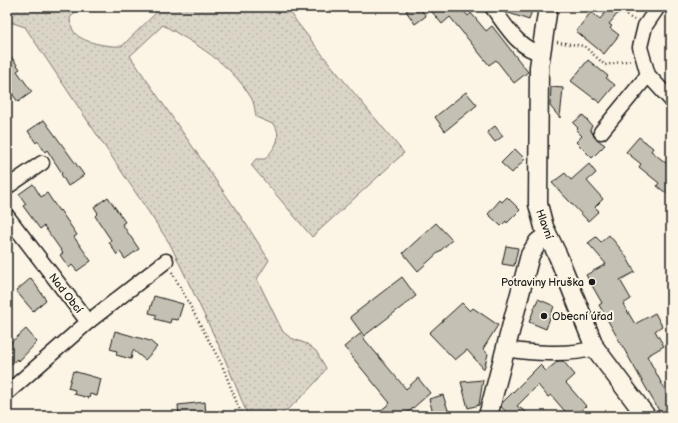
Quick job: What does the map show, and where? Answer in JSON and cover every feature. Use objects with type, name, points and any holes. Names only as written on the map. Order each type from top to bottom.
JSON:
[{"type":"street","points":[[492,7],[521,44],[531,51],[541,53]]},
{"type":"street","name":"Hlavní","points":[[548,7],[541,53],[538,204],[547,235],[558,256],[595,348],[646,416]]},
{"type":"street","points":[[658,7],[646,26],[640,47],[648,75],[671,100]]},
{"type":"street","points":[[601,132],[648,75]]},
{"type":"street","points":[[7,187],[42,163]]},
{"type":"street","name":"Nad Obcí","points":[[7,216],[88,322],[7,393]]},
{"type":"street","points":[[488,416],[530,255],[538,242],[547,235]]},
{"type":"street","points":[[88,322],[166,261]]},
{"type":"street","points":[[505,350],[538,352],[585,351],[595,348]]},
{"type":"path","points":[[613,7],[622,14],[646,26]]},
{"type":"path","points":[[555,42],[584,46],[605,65],[644,58]]},
{"type":"path","points":[[166,261],[222,365],[242,416]]},
{"type":"shaded area","points":[[7,7],[80,7],[70,18],[73,30],[76,34],[95,43],[122,46],[162,7],[288,7],[296,21],[325,58],[404,153],[312,237],[251,165],[256,159],[265,159],[272,151],[278,139],[278,135],[275,125],[256,117],[251,98],[233,74],[200,47],[163,25],[130,56],[248,227],[269,260],[257,279],[283,332],[291,338],[307,344],[316,351],[326,368],[311,387],[288,409],[277,416],[248,416],[222,352],[170,244],[25,27],[7,21]]},
{"type":"building","points":[[412,7],[419,7],[426,16],[415,24],[406,11]]},
{"type":"building","points":[[428,7],[462,7],[461,8],[468,16],[471,13],[486,31],[492,26],[528,72],[514,83],[496,60],[489,65],[450,17],[442,24]]},
{"type":"building","points":[[503,7],[533,7],[529,20],[506,12]]},
{"type":"building","points":[[610,7],[623,7],[609,24],[612,26],[610,28],[619,35],[604,54],[576,31],[591,12],[600,19]]},
{"type":"building","points":[[7,51],[20,69],[17,71],[32,92],[18,102],[11,92],[7,95]]},
{"type":"building","points":[[588,60],[608,76],[606,78],[615,85],[600,103],[571,81]]},
{"type":"building","points":[[551,87],[563,88],[560,118],[550,106]]},
{"type":"building","points":[[466,92],[477,105],[445,131],[435,117]]},
{"type":"building","points":[[583,115],[592,126],[590,129],[595,138],[605,145],[592,158],[576,142],[582,136],[576,130],[578,128],[573,123]]},
{"type":"building","points":[[44,120],[84,175],[68,186],[61,174],[62,173],[47,150],[45,152],[38,141],[36,143],[28,131]]},
{"type":"building","points":[[495,126],[503,136],[495,142],[487,132]]},
{"type":"building","points":[[639,137],[653,148],[651,151],[671,167],[671,197],[657,186],[659,183],[639,167],[641,164],[626,152]]},
{"type":"building","points":[[515,149],[525,159],[512,173],[501,163]]},
{"type":"building","points":[[589,164],[596,173],[587,181],[603,199],[595,207],[599,211],[588,221],[552,183],[565,173],[571,180]]},
{"type":"building","points":[[33,184],[41,197],[47,193],[59,211],[60,210],[77,235],[74,237],[91,261],[77,271],[72,265],[69,268],[60,255],[63,253],[44,226],[40,229],[23,206],[26,204],[19,194]]},
{"type":"building","points":[[108,197],[125,222],[122,224],[139,249],[125,259],[120,252],[117,255],[109,242],[111,240],[95,216],[98,213],[94,207]]},
{"type":"building","points":[[507,197],[520,210],[507,223],[506,221],[501,226],[488,214],[500,200],[502,202]]},
{"type":"building","points":[[436,223],[452,240],[418,271],[403,253]]},
{"type":"building","points":[[609,235],[624,253],[635,272],[620,280],[631,299],[623,304],[635,324],[655,313],[662,326],[655,331],[664,346],[647,356],[671,401],[671,416],[662,416],[599,305],[602,303],[586,275],[606,264],[588,243],[596,237],[601,242]]},
{"type":"building","points":[[506,246],[518,248],[514,266],[502,264]]},
{"type":"building","points":[[402,277],[416,296],[364,336],[350,317]]},
{"type":"building","points":[[31,278],[46,300],[33,311],[16,291]]},
{"type":"building","points":[[154,296],[183,304],[178,320],[171,319],[170,323],[155,319],[157,315],[149,313]]},
{"type":"building","points":[[538,299],[554,306],[546,329],[529,322]]},
{"type":"building","points":[[462,303],[470,311],[473,308],[498,325],[483,349],[488,354],[484,369],[467,350],[455,360],[429,333]]},
{"type":"building","points":[[26,329],[37,342],[19,361],[17,359],[7,368],[7,346]]},
{"type":"building","points":[[115,331],[150,341],[157,347],[145,360],[133,350],[131,359],[116,355],[117,351],[110,349]]},
{"type":"building","points":[[360,334],[406,389],[418,378],[430,393],[404,416],[374,416],[390,403],[344,347]]},
{"type":"building","points":[[558,361],[563,361],[575,375],[566,383],[586,406],[575,416],[569,416],[551,395],[548,397],[538,385],[517,406],[532,416],[511,416],[501,407],[502,403],[540,365],[546,371]]},
{"type":"building","points":[[73,371],[101,379],[97,396],[90,394],[89,398],[74,394],[75,390],[68,388]]},
{"type":"building","points":[[483,380],[479,405],[468,408],[461,382]]},
{"type":"building","points":[[443,395],[450,416],[434,416],[429,399]]},
{"type":"building","points":[[205,402],[206,416],[179,416],[178,405]]},
{"type":"place","name":"Potraviny Hruška","points":[[592,282]]},
{"type":"place","name":"Obecní úřad","points":[[544,316]]}]
